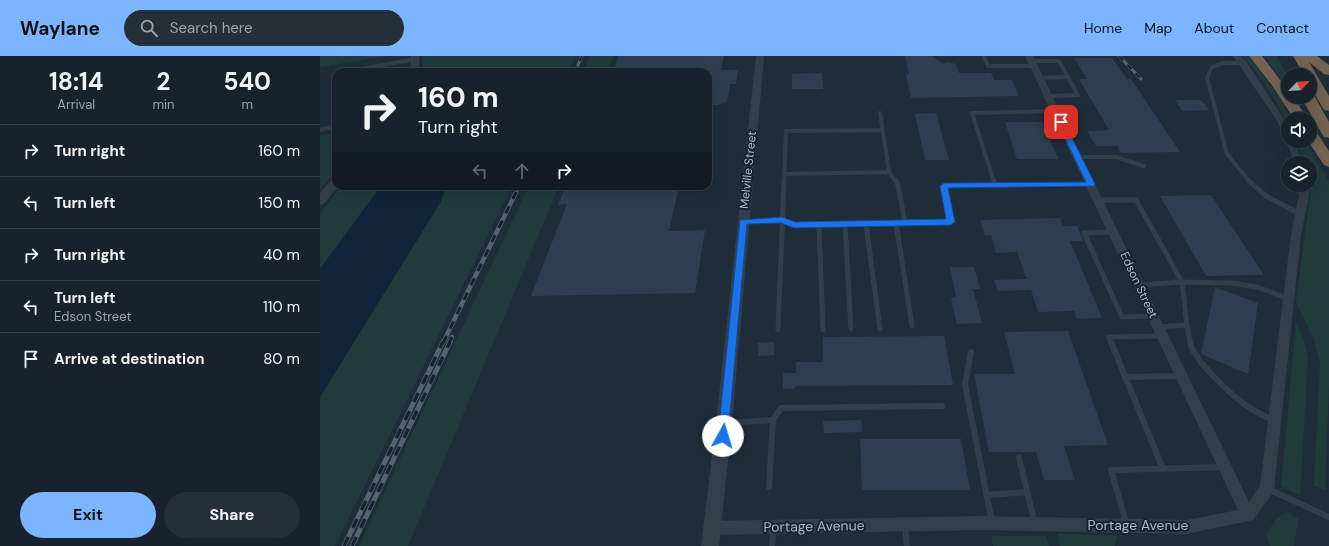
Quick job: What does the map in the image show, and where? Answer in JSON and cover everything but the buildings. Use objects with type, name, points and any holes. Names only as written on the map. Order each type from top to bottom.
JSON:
[{"type":"highway","points":[[1255,56],[1276,82],[1296,112]]},
{"type":"highway","points":[[1286,56],[1292,68]]},
{"type":"highway","points":[[1299,56],[1329,107]]},
{"type":"highway","points":[[1309,56],[1325,68]]},
{"type":"highway","points":[[1312,104],[1329,134]]},
{"type":"highway","points":[[1317,144],[1329,162]]},
{"type":"street","name":"Melville Street","points":[[710,546],[711,528],[719,478],[760,56]]},
{"type":"street","points":[[1237,56],[1243,62],[1281,121]]},
{"type":"street","points":[[415,68],[416,58]]},
{"type":"street","name":"Edson Street","points":[[1031,61],[1248,515]]},
{"type":"street","points":[[320,201],[332,186]]},
{"type":"street","points":[[1248,515],[1267,489],[1296,235],[1304,192]]},
{"type":"street","name":"Portage Avenue","points":[[711,528],[992,524],[1187,527],[1248,515]]},
{"type":"lane","points":[[984,56],[988,66],[1031,61],[1059,60],[1078,95],[1048,96]]},
{"type":"lane","points":[[365,68],[416,58]]},
{"type":"lane","points":[[1243,62],[1224,61],[1212,67],[1207,78],[1227,154],[1247,180],[1266,196],[1300,214]]},
{"type":"lane","points":[[1040,78],[1068,77]]},
{"type":"lane","points":[[995,185],[972,113],[1055,111]]},
{"type":"lane","points":[[880,113],[889,172],[898,185],[905,223]]},
{"type":"lane","points":[[320,130],[332,127]]},
{"type":"lane","points":[[778,330],[786,131],[883,130]]},
{"type":"lane","points":[[1078,157],[1116,157],[1144,166]]},
{"type":"lane","points":[[785,174],[889,172]]},
{"type":"lane","points":[[743,222],[782,220],[794,225],[951,222],[944,186],[1091,184]]},
{"type":"lane","points":[[1098,200],[1136,200],[1182,282],[1191,348],[1203,366],[1249,407],[1275,422]]},
{"type":"lane","points":[[896,223],[912,326]]},
{"type":"lane","points":[[845,224],[851,329]]},
{"type":"lane","points":[[866,224],[880,329]]},
{"type":"lane","points":[[819,225],[823,330]]},
{"type":"lane","points":[[1114,232],[1084,233],[1122,317],[1153,316]]},
{"type":"lane","points":[[1139,285],[1182,282],[1232,283],[1257,287],[1289,299]]},
{"type":"lane","points":[[1163,469],[1110,337],[1161,331],[1188,325]]},
{"type":"lane","points":[[971,352],[965,385],[992,524]]},
{"type":"lane","points":[[1125,377],[1182,376]]},
{"type":"lane","points":[[769,487],[773,420],[781,408],[942,406]]},
{"type":"lane","points":[[724,423],[773,420]]},
{"type":"lane","points":[[1019,458],[1035,525]]},
{"type":"lane","points":[[1128,526],[1111,470],[1225,467]]},
{"type":"lane","points":[[1267,489],[1329,517]]},
{"type":"lane","points":[[986,495],[1027,492]]},
{"type":"lane","points":[[905,525],[907,546]]},
{"type":"lane","points":[[772,546],[774,527]]},
{"type":"green space","points":[[320,56],[386,56],[320,67]]},
{"type":"green space","points":[[423,56],[576,56],[570,68],[423,68]]},
{"type":"green space","points":[[590,56],[614,56],[609,68],[585,68]]},
{"type":"green space","points":[[1242,56],[1247,56],[1259,70],[1277,94],[1281,101],[1281,104],[1283,104],[1288,112],[1281,112],[1268,89]]},
{"type":"green space","points":[[1264,56],[1277,56],[1284,68],[1281,68],[1281,79]]},
{"type":"green space","points":[[332,133],[332,176],[320,190],[320,136]]},
{"type":"green space","points":[[1298,148],[1309,148],[1314,156],[1301,156]]},
{"type":"green space","points":[[1317,161],[1329,181],[1329,385],[1325,490],[1314,486],[1320,363],[1314,339],[1296,302],[1310,192],[1317,192]]},
{"type":"green space","points":[[339,190],[378,190],[320,269],[320,213]]},
{"type":"green space","points":[[445,190],[510,190],[335,546],[320,546],[320,397],[440,203]]},
{"type":"green space","points":[[527,190],[557,190],[408,546],[359,546]]},
{"type":"green space","points":[[1296,323],[1303,338],[1308,358],[1300,496],[1281,486]]},
{"type":"green space","points":[[1287,512],[1298,519],[1294,546],[1270,546],[1266,534],[1277,518]]},
{"type":"green space","points":[[1058,534],[1117,536],[1115,546],[1060,546]]},
{"type":"green space","points":[[991,536],[1046,536],[1049,546],[993,546]]},
{"type":"water","points":[[378,190],[445,190],[440,203],[320,397],[320,269]]},
{"type":"railway","points":[[577,68],[582,56]]},
{"type":"railway","points":[[1119,56],[1141,79]]},
{"type":"railway","points":[[443,343],[517,190]]},
{"type":"railway","points":[[449,343],[452,337]]},
{"type":"railway","points":[[344,546],[443,342]]},
{"type":"railway","points":[[352,546],[450,342]]},
{"type":"route","points":[[723,436],[743,222],[782,220],[794,225],[951,222],[944,186],[1091,184],[1061,122]]}]
